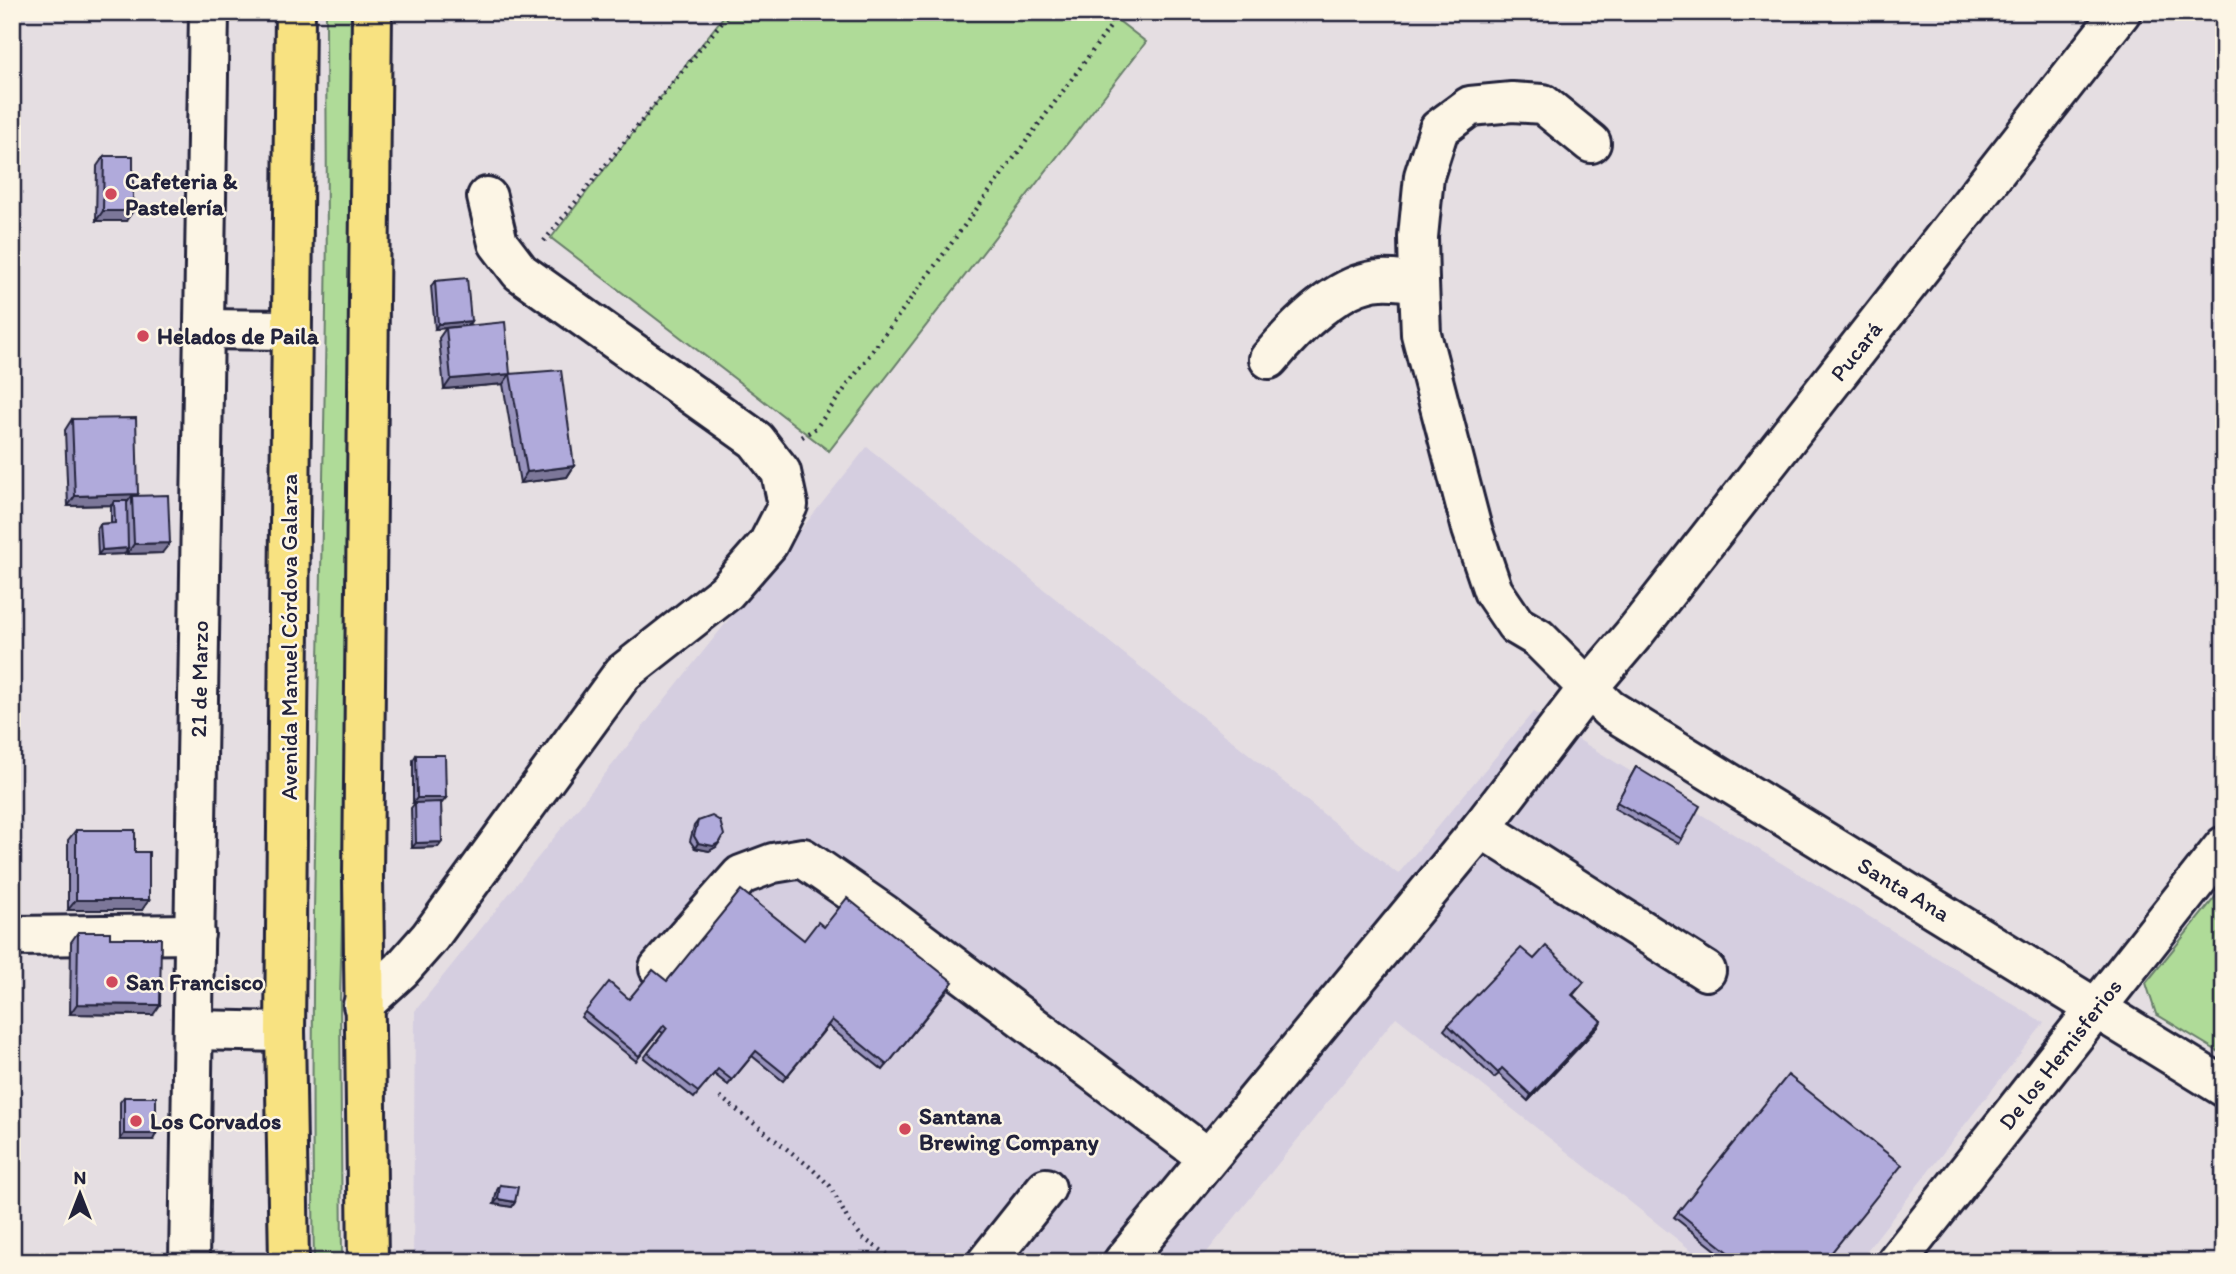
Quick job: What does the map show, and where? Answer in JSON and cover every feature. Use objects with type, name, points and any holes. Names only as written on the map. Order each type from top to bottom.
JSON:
[{"type":"main road","name":"Avenida Manuel Córdova Galarza","points":[[289,1262],[285,1032],[296,12]]},
{"type":"main road","points":[[368,1262],[363,1005],[372,12]]},
{"type":"street","name":"21 de Marzo","points":[[189,1262],[209,12]]},
{"type":"street","name":"Pucará","points":[[1123,1262],[1481,828],[1588,688],[1633,635],[2121,12]]},
{"type":"street","name":"Santa Ana","points":[[1591,143],[1543,104],[1512,102],[1470,106],[1439,129],[1424,176],[1418,237],[1421,334],[1472,528],[1493,591],[1517,625],[1538,638],[1609,709],[2224,1087]]},
{"type":"street","points":[[363,1005],[401,970],[430,937],[623,673],[726,592],[768,544],[788,505],[781,472],[756,440],[520,272],[498,243],[487,197]]},
{"type":"street","points":[[1269,359],[1304,321],[1355,287],[1379,279],[1419,282]]},
{"type":"street","points":[[205,329],[291,330]]},
{"type":"street","points":[[1481,828],[1706,971]]},
{"type":"street","name":"De los Hemisferios","points":[[1896,1262],[2224,846]]},
{"type":"street","points":[[659,968],[741,875],[773,863],[803,858],[884,914],[1207,1157]]},
{"type":"street","points":[[12,936],[195,934]]},
{"type":"street","points":[[194,1030],[285,1032]]},
{"type":"street","points":[[987,1262],[1046,1188]]},
{"type":"path","points":[[554,251],[544,242],[730,12]]},
{"type":"path","points":[[797,439],[816,428],[1110,27],[1107,12]]},
{"type":"path","points":[[720,1097],[810,1167],[830,1186],[848,1220],[864,1238],[900,1262]]},
{"type":"shaded area","points":[[867,447],[1398,874],[1533,712],[2044,1023],[1858,1262],[1706,1262],[1396,1017],[1199,1262],[413,1262],[415,1011]]},
{"type":"green space","points":[[326,12],[357,12],[352,509],[340,1000],[342,1262],[314,1262],[316,785],[327,270]]},
{"type":"green space","points":[[727,12],[1107,12],[1146,42],[829,451],[551,238]]},
{"type":"green space","points":[[2224,886],[2224,1055],[2156,1014],[2146,983]]},
{"type":"building","name":"Cafeteria & Pastelería","points":[[104,156],[133,156],[133,211],[103,211]]},
{"type":"building","points":[[467,278],[471,321],[438,324],[435,281]]},
{"type":"building","points":[[505,322],[510,374],[451,379],[446,328]]},
{"type":"building","points":[[561,370],[574,466],[527,472],[510,374]]},
{"type":"building","points":[[136,418],[138,494],[75,496],[72,419]]},
{"type":"building","points":[[168,495],[170,543],[134,544],[132,496]]},
{"type":"building","points":[[114,501],[127,501],[128,548],[102,550],[100,524],[115,523]]},
{"type":"building","points":[[416,755],[445,755],[446,798],[417,798]]},
{"type":"building","points":[[1636,767],[1700,806],[1682,839],[1617,802]]},
{"type":"building","points":[[441,802],[442,842],[416,843],[415,803]]},
{"type":"building","points":[[712,816],[720,821],[724,835],[720,842],[713,846],[698,843],[694,836],[698,821]]},
{"type":"building","points":[[76,830],[135,830],[135,852],[149,852],[149,900],[76,900]]},
{"type":"building","points":[[741,890],[804,940],[818,922],[824,927],[847,898],[953,982],[887,1065],[832,1020],[787,1076],[756,1051],[732,1080],[718,1069],[698,1092],[648,1053],[667,1028],[664,1025],[639,1056],[585,1012],[609,982],[629,999],[653,970],[667,981]]},
{"type":"building","name":"San Francisco","points":[[78,932],[110,932],[110,938],[161,938],[160,1005],[77,1004]]},
{"type":"building","points":[[1546,946],[1584,982],[1572,995],[1601,1021],[1531,1095],[1502,1068],[1498,1073],[1448,1025],[1521,948],[1534,959]]},
{"type":"building","points":[[1788,1075],[1902,1165],[1824,1262],[1741,1262],[1678,1212]]},
{"type":"building","name":"Los Corvados","points":[[124,1097],[156,1097],[156,1134],[124,1134]]},
{"type":"building","points":[[500,1185],[518,1187],[515,1202],[498,1199]]},
{"type":"place","name":"Cafeteria & Pastelería","points":[[111,194]]},
{"type":"place","name":"Helados de Paila","points":[[143,336]]},
{"type":"place","name":"San Francisco","points":[[112,982]]},
{"type":"place","name":"Los Corvados","points":[[136,1121]]},
{"type":"place","name":"Santana Brewing Company","points":[[905,1129]]}]
